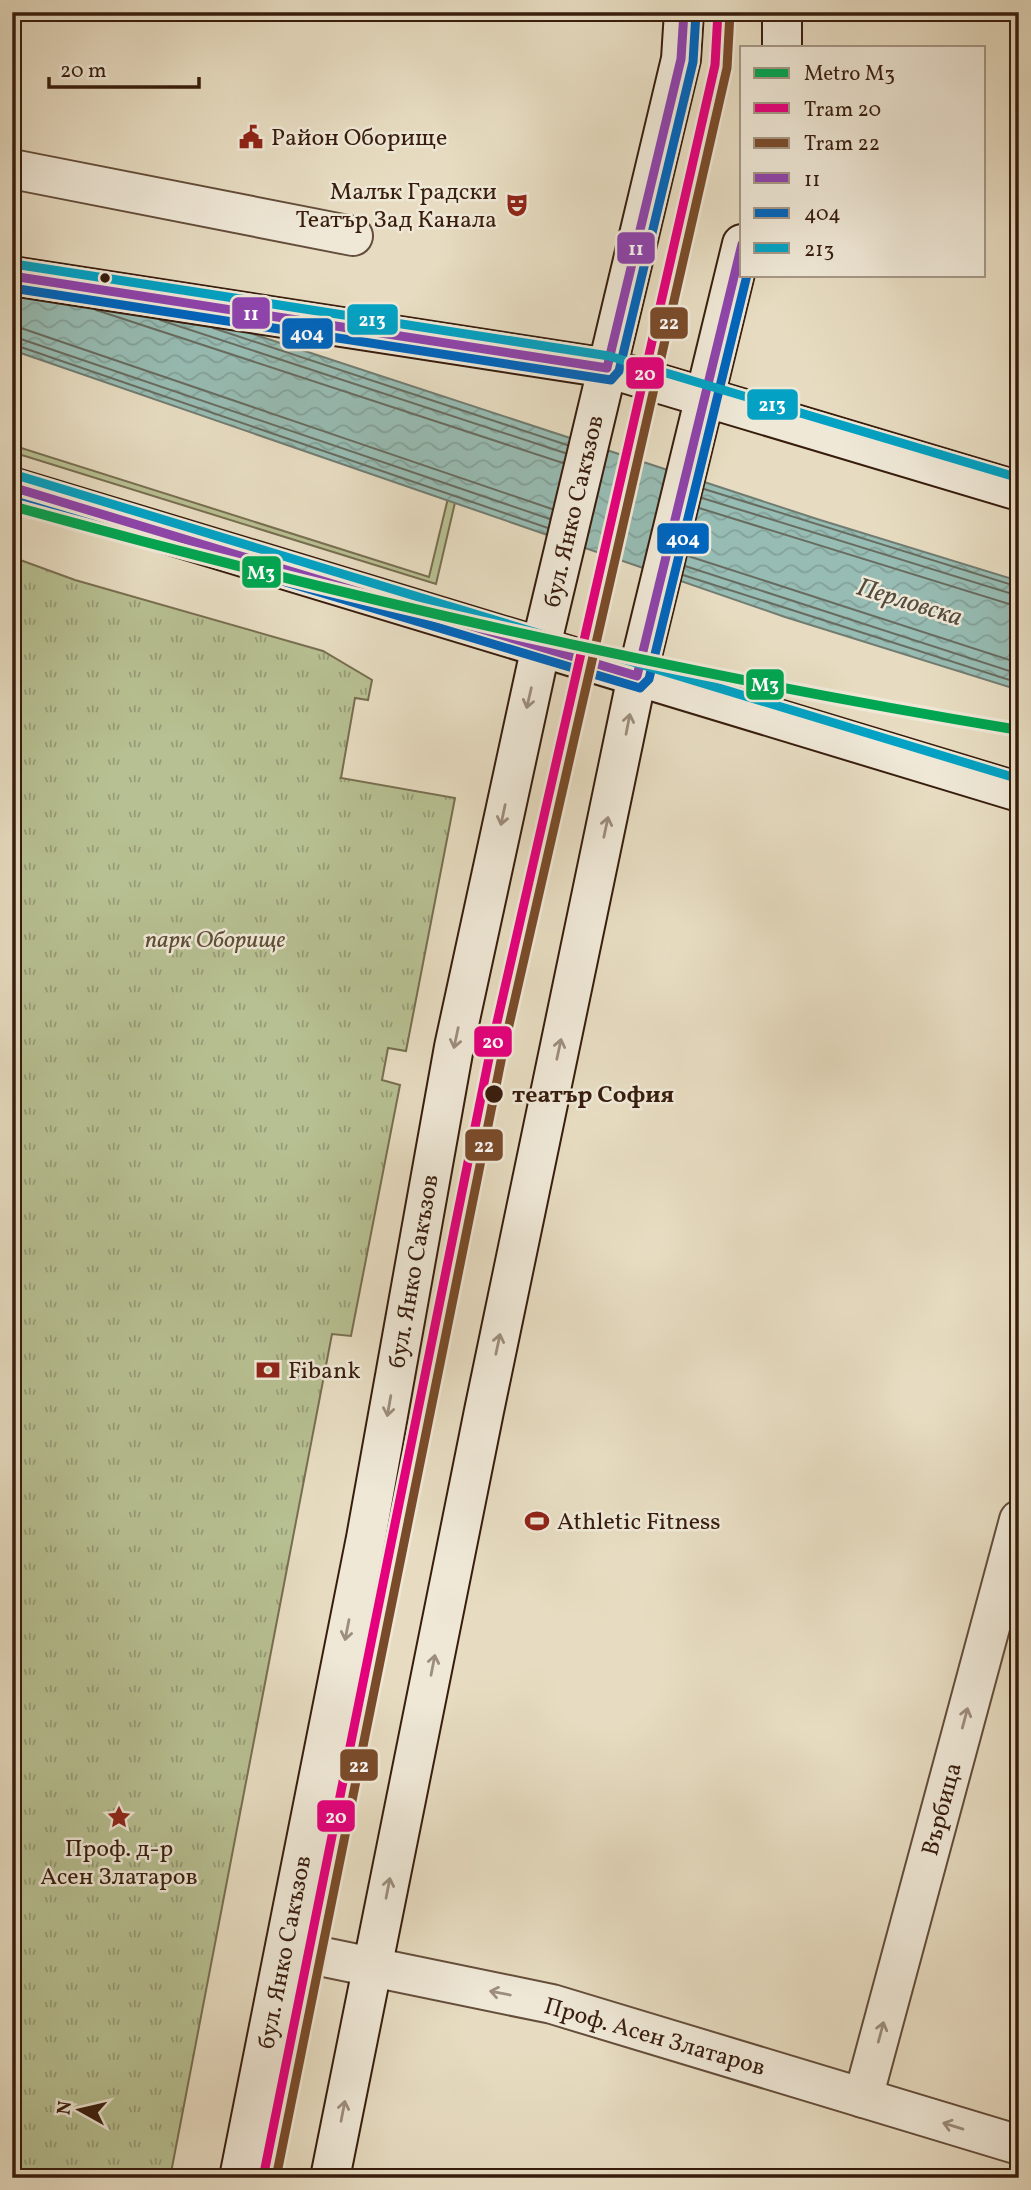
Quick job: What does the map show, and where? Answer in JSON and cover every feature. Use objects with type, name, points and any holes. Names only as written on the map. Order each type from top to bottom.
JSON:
[{"type":"main road","name":"бул. Янко Сакъзов","points":[[239,2178],[370,1514],[454,1047],[541,646],[681,60],[684,12]]},
{"type":"main road","points":[[782,12],[782,46]]},
{"type":"main road","points":[[12,169],[353,236]]},
{"type":"main road","points":[[330,2178],[637,676],[740,252]]},
{"type":"main road","points":[[12,276],[607,368],[1019,491]]},
{"type":"main road","points":[[12,487],[1019,792]]},
{"type":"main road","name":"Върбица","points":[[863,2098],[1019,1520]]},
{"type":"main road","name":"Проф. Асен Златаров","points":[[285,1949],[552,2004],[1019,2146]]},
{"type":"green space","points":[[468,415],[475,417],[436,584],[12,452],[12,445],[429,577]]},
{"type":"green space","name":"парк Оборище","points":[[12,557],[75,580],[323,651],[372,680],[368,700],[355,698],[341,778],[455,798],[406,1051],[388,1048],[382,1080],[400,1085],[351,1336],[332,1334],[170,2178],[12,2178]]},
{"type":"water","name":"Перловска","points":[[12,255],[817,519],[1019,581],[1019,690],[785,617],[12,350]]},
{"type":"metro line","name":"M3","points":[[12,506],[262,572],[512,632],[765,684],[1019,730]]},
{"type":"tram line","name":"20","points":[[263,2178],[490,1053],[715,65],[718,12]]},
{"type":"tram line","name":"22","points":[[276,2178],[502,1056],[727,68],[730,13]]},
{"type":"transit line","name":"11","points":[[12,276],[607,368],[681,59],[684,12]]},
{"type":"transit line","name":"404","points":[[12,288],[611,380],[619,371],[693,62],[696,13]]},
{"type":"transit line","name":"11","points":[[12,487],[637,676],[740,252]]},
{"type":"transit line","name":"213","points":[[14,264],[609,356],[1019,478]]},
{"type":"transit line","name":"404","points":[[12,500],[640,688],[649,679],[747,276]]},
{"type":"transit line","name":"213","points":[[16,475],[1019,779]]},
{"type":"place","name":"Район Оборище","points":[[251,137]]},
{"type":"place","name":"Малък Градски Театър Зад Канала","points":[[517,205]]},
{"type":"place","name":"театър София","points":[[494,1094]]},
{"type":"place","name":"Fibank","points":[[268,1370]]},
{"type":"place","name":"Athletic Fitness","points":[[537,1521]]},
{"type":"place","name":"Проф. д-р Асен Златаров","points":[[119,1817]]}]
